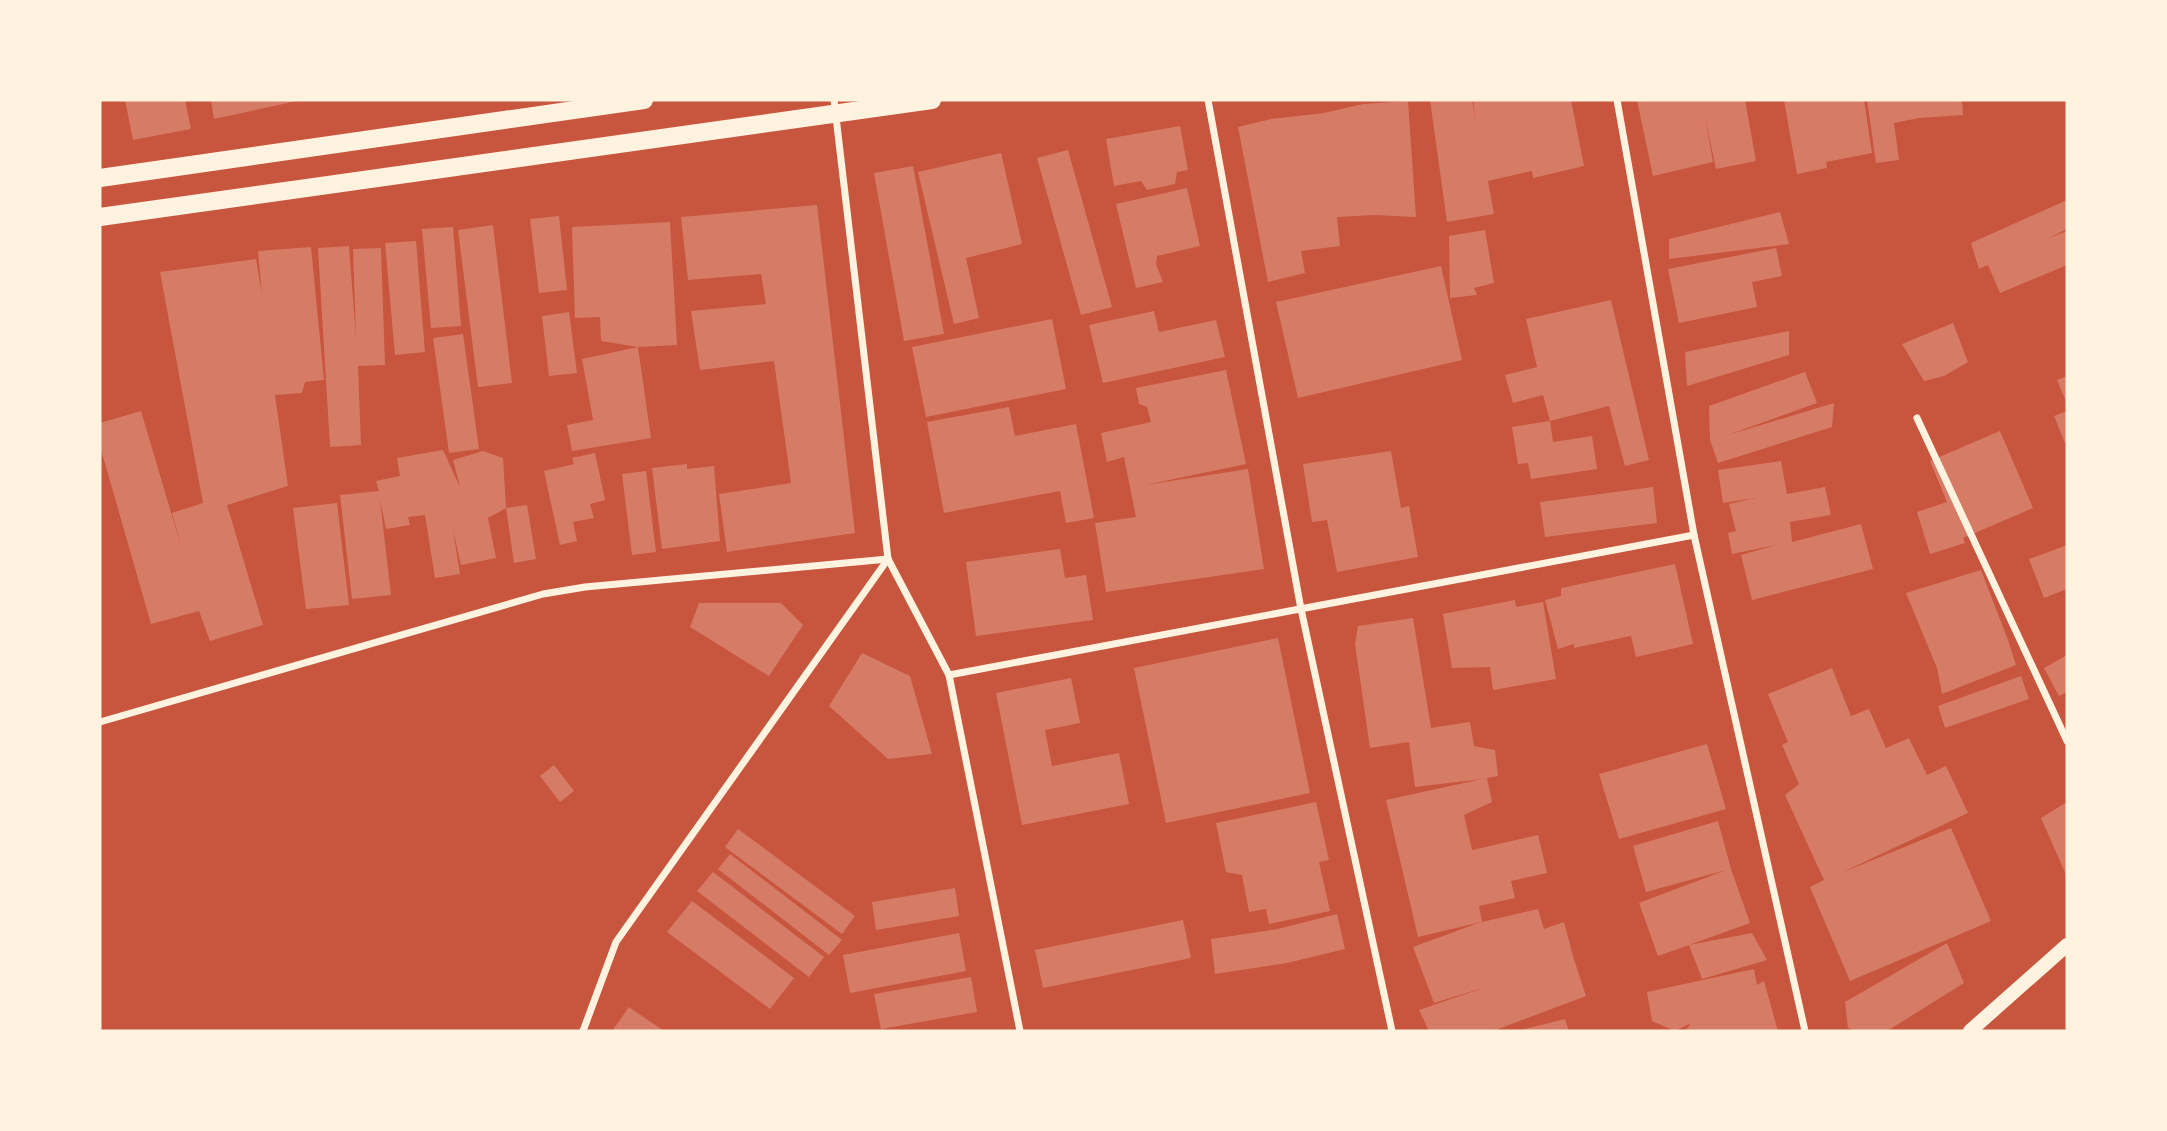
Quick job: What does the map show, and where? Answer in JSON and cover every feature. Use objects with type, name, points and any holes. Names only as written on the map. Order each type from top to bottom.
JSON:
[{"type":"main road","points":[[100,178],[644,100]]},
{"type":"main road","points":[[100,217],[835,107],[932,100]]},
{"type":"main road","points":[[1970,1031],[2067,945]]},
{"type":"street","points":[[1208,100],[1301,609],[1392,1031]]},
{"type":"street","points":[[1617,100],[1694,535],[1805,1031]]},
{"type":"street","points":[[835,107],[888,559],[949,675],[1020,1031]]},
{"type":"street","points":[[1917,418],[2067,741]]},
{"type":"street","points":[[949,675],[1694,535]]},
{"type":"street","points":[[100,722],[543,594],[585,587],[888,559]]},
{"type":"street","points":[[583,1031],[616,942],[888,559]]},
{"type":"building","points":[[125,100],[185,100],[191,129],[133,140]]},
{"type":"building","points":[[211,100],[297,100],[297,101],[214,119]]},
{"type":"building","points":[[1430,100],[1472,100],[1476,122],[1473,100],[1571,100],[1584,166],[1533,178],[1532,171],[1488,181],[1494,214],[1447,222]]},
{"type":"building","points":[[1637,100],[1745,100],[1756,161],[1716,169],[1705,117],[1713,162],[1653,176]]},
{"type":"building","points":[[1784,100],[1864,100],[1872,153],[1826,162],[1827,168],[1797,174]]},
{"type":"building","points":[[1867,100],[1962,100],[1963,115],[1894,123],[1899,160],[1876,163]]},
{"type":"building","points":[[1408,101],[1416,217],[1337,217],[1340,246],[1301,251],[1305,273],[1268,282],[1238,127],[1363,104]]},
{"type":"building","points":[[1180,126],[1188,170],[1177,172],[1175,184],[1147,190],[1141,181],[1114,186],[1106,139]]},
{"type":"building","points":[[1068,150],[1112,307],[1081,315],[1037,158]]},
{"type":"building","points":[[1001,153],[1022,244],[966,258],[979,318],[954,324],[918,172]]},
{"type":"building","points":[[913,166],[944,334],[904,341],[874,173]]},
{"type":"building","points":[[1187,188],[1200,246],[1157,256],[1156,264],[1163,282],[1136,288],[1116,204]]},
{"type":"building","points":[[2067,200],[2067,229],[2047,239],[2067,231],[2067,265],[2000,293],[1988,265],[1979,269],[1971,243]]},
{"type":"building","points":[[817,205],[855,533],[727,552],[719,494],[791,483],[774,361],[700,370],[691,311],[766,304],[761,274],[688,280],[681,217]]},
{"type":"building","points":[[1780,212],[1789,244],[1669,259],[1669,239]]},
{"type":"building","points":[[559,216],[567,290],[539,293],[530,219]]},
{"type":"building","points":[[670,222],[677,345],[638,347],[601,341],[600,317],[575,318],[572,227]]},
{"type":"building","points":[[493,225],[512,383],[478,387],[458,230]]},
{"type":"building","points":[[453,227],[461,326],[431,328],[422,229]]},
{"type":"building","points":[[1485,230],[1494,283],[1474,288],[1477,295],[1450,298],[1449,236]]},
{"type":"building","points":[[416,241],[425,352],[395,355],[385,243]]},
{"type":"building","points":[[349,246],[356,338],[353,249],[381,248],[385,365],[358,366],[361,445],[330,447],[318,248]]},
{"type":"building","points":[[311,247],[324,380],[305,382],[302,393],[275,395],[288,486],[227,505],[263,625],[210,641],[199,611],[151,624],[100,446],[100,423],[141,411],[183,553],[172,513],[203,503],[160,272],[256,259],[262,295],[258,251]]},
{"type":"building","points":[[1776,248],[1782,276],[1752,282],[1757,307],[1679,323],[1668,269]]},
{"type":"building","points":[[1441,266],[1462,360],[1298,398],[1276,302]]},
{"type":"building","points":[[1611,300],[1649,460],[1625,466],[1609,406],[1550,421],[1543,395],[1513,403],[1505,375],[1537,367],[1526,319]]},
{"type":"building","points":[[1154,311],[1159,332],[1216,320],[1225,357],[1103,383],[1089,325]]},
{"type":"building","points":[[569,312],[577,373],[549,376],[542,316]]},
{"type":"building","points":[[1052,319],[1066,389],[926,417],[912,347]]},
{"type":"building","points":[[1953,323],[1968,362],[1944,376],[1924,381],[1902,344]]},
{"type":"building","points":[[1789,331],[1789,355],[1687,386],[1685,352]]},
{"type":"building","points":[[463,334],[479,449],[449,453],[433,338]]},
{"type":"building","points":[[638,347],[651,438],[572,451],[567,425],[593,420],[582,359]]},
{"type":"building","points":[[1226,370],[1246,464],[1145,485],[1248,469],[1264,569],[1106,592],[1095,523],[1136,517],[1124,457],[1107,462],[1101,433],[1151,422],[1147,407],[1139,404],[1136,388]]},
{"type":"building","points":[[1805,372],[1817,403],[1728,435],[1834,403],[1832,427],[1718,463],[1710,440],[1709,406]]},
{"type":"building","points":[[2067,376],[2067,404],[2057,380]]},
{"type":"building","points":[[1009,407],[1015,436],[1076,424],[1094,518],[1066,523],[1060,491],[944,513],[927,422]]},
{"type":"building","points":[[2067,411],[2067,442],[2065,443],[2054,416]]},
{"type":"building","points":[[1550,421],[1553,442],[1592,436],[1597,469],[1531,479],[1528,463],[1518,464],[1512,427]]},
{"type":"building","points":[[2000,431],[2033,508],[1963,538],[1965,543],[1930,554],[1917,512],[1947,502],[1930,461]]},
{"type":"building","points":[[443,450],[460,487],[453,460],[483,451],[503,458],[506,508],[488,518],[496,558],[461,565],[453,530],[460,574],[435,578],[425,515],[408,517],[410,525],[386,529],[380,500],[391,595],[352,599],[340,495],[379,491],[376,481],[400,476],[397,458]]},
{"type":"building","points":[[1391,451],[1401,508],[1409,506],[1418,557],[1337,572],[1327,520],[1312,522],[1303,464]]},
{"type":"building","points":[[595,453],[605,500],[590,504],[594,518],[573,522],[577,541],[560,545],[544,471],[574,464],[572,458]]},
{"type":"building","points":[[1781,461],[1787,494],[1825,487],[1831,515],[1790,522],[1792,542],[1861,524],[1873,569],[1752,600],[1741,555],[1776,545],[1732,554],[1728,533],[1736,531],[1729,504],[1756,498],[1723,503],[1718,470]]},
{"type":"building","points":[[687,464],[687,469],[714,466],[720,541],[662,549],[652,468]]},
{"type":"building","points":[[646,471],[656,552],[632,555],[622,474]]},
{"type":"building","points":[[1653,487],[1657,523],[1545,537],[1540,502]]},
{"type":"building","points":[[337,503],[349,605],[306,609],[293,508]]},
{"type":"building","points":[[527,505],[536,559],[514,563],[506,508]]},
{"type":"building","points":[[2067,545],[2067,589],[2044,598],[2029,559]]},
{"type":"building","points":[[1060,549],[1065,578],[1086,575],[1093,620],[976,636],[966,562]]},
{"type":"building","points":[[1675,564],[1693,644],[1636,657],[1631,636],[1574,648],[1574,644],[1558,649],[1545,600],[1561,596],[1561,588]]},
{"type":"building","points":[[1981,570],[2016,665],[1942,694],[1937,668],[1906,593]]},
{"type":"building","points":[[1515,600],[1516,607],[1543,602],[1556,679],[1493,690],[1490,667],[1452,668],[1443,614]]},
{"type":"building","points":[[699,603],[781,603],[803,625],[769,676],[690,627]]},
{"type":"building","points":[[1413,618],[1431,728],[1470,722],[1474,746],[1495,750],[1498,776],[1487,778],[1492,802],[1464,815],[1472,850],[1538,835],[1547,873],[1511,881],[1515,898],[1479,906],[1482,922],[1538,909],[1544,929],[1564,922],[1586,996],[1493,1031],[1429,1031],[1419,1010],[1486,987],[1434,1003],[1413,947],[1481,922],[1418,937],[1386,800],[1482,779],[1415,787],[1409,742],[1370,748],[1355,644],[1358,626]]},
{"type":"building","points":[[1278,638],[1310,793],[1166,823],[1134,668]]},
{"type":"building","points":[[862,653],[910,676],[932,754],[888,759],[829,706]]},
{"type":"building","points":[[2067,655],[2067,692],[2059,696],[2044,668]]},
{"type":"building","points":[[1832,668],[1851,716],[1869,709],[1886,748],[1909,738],[1927,775],[1946,766],[1968,813],[1841,873],[1951,828],[1991,921],[1850,981],[1810,887],[1824,880],[1785,795],[1799,784],[1782,745],[1788,742],[1768,694]]},
{"type":"building","points":[[2021,676],[2029,699],[1945,728],[1938,706]]},
{"type":"building","points":[[1071,678],[1080,723],[1045,730],[1052,766],[1119,753],[1129,804],[1022,825],[996,693]]},
{"type":"building","points":[[1707,744],[1726,809],[1619,839],[1599,774]]},
{"type":"building","points":[[554,765],[574,791],[560,802],[540,776]]},
{"type":"building","points":[[1316,802],[1329,860],[1319,862],[1330,911],[1269,924],[1266,909],[1249,912],[1242,875],[1226,872],[1216,823]]},
{"type":"building","points":[[2067,802],[2067,877],[2041,818]]},
{"type":"building","points":[[1718,821],[1750,923],[1658,956],[1639,903],[1726,870],[1646,892],[1633,846]]},
{"type":"building","points":[[738,829],[855,916],[842,934],[725,847]]},
{"type":"building","points":[[730,854],[842,940],[829,955],[718,869]]},
{"type":"building","points":[[713,872],[824,957],[809,977],[697,891]]},
{"type":"building","points":[[955,888],[959,916],[876,930],[872,902]]},
{"type":"building","points":[[692,901],[794,978],[770,1009],[667,932]]},
{"type":"building","points":[[1337,914],[1345,949],[1287,963],[1215,974],[1211,939],[1278,929]]},
{"type":"building","points":[[1183,920],[1191,958],[1043,988],[1035,950]]},
{"type":"building","points":[[959,933],[966,971],[850,993],[843,955]]},
{"type":"building","points":[[1752,933],[1767,960],[1702,979],[1689,945]]},
{"type":"building","points":[[1947,943],[1964,983],[1887,1031],[1855,1031],[1848,1028],[1845,1002]]},
{"type":"building","points":[[1754,969],[1757,985],[1764,981],[1778,1031],[1685,1031],[1691,1023],[1675,1031],[1652,1021],[1647,992]]},
{"type":"building","points":[[971,977],[977,1012],[881,1029],[874,994]]},
{"type":"building","points":[[629,1007],[664,1031],[612,1031]]},
{"type":"building","points":[[1565,1019],[1569,1031],[1521,1030]]}]
